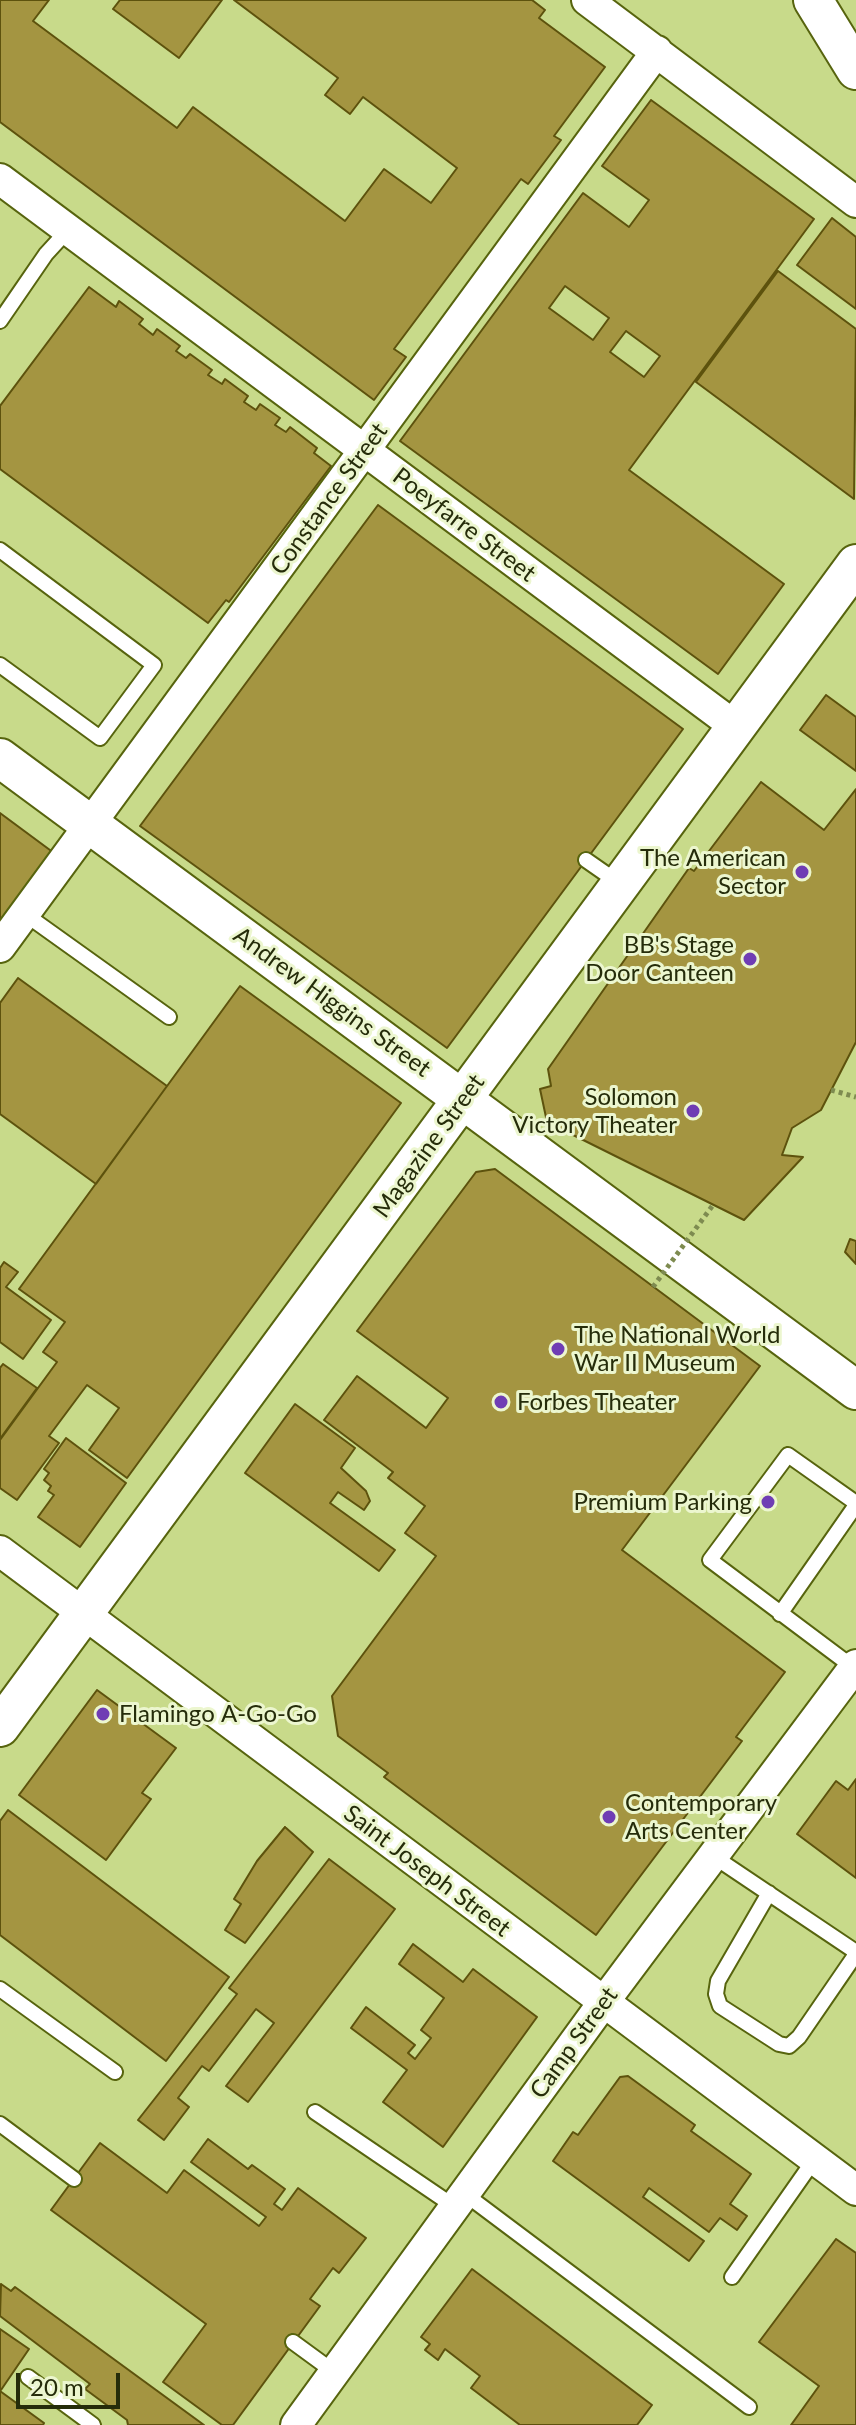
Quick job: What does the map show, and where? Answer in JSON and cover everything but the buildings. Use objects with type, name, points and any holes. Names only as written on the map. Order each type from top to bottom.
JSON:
[{"type":"street","points":[[587,0],[856,202]]},
{"type":"street","points":[[813,0],[856,70]]},
{"type":"street","name":"Constance Street","points":[[0,947],[657,51]]},
{"type":"street","name":"Poeyfarre Street","points":[[0,179],[736,727]]},
{"type":"street","name":"Magazine Street","points":[[0,1727],[856,564]]},
{"type":"street","name":"Andrew Higgins Street","points":[[0,758],[856,1390]]},
{"type":"street","name":"Saint Joseph Street","points":[[0,1551],[856,2190]]},
{"type":"street","name":"Camp Street","points":[[296,2425],[603,2003],[855,1666]]},
{"type":"lane","points":[[0,321],[46,254],[68,230]]},
{"type":"lane","points":[[0,550],[154,665],[98,738],[0,665]]},
{"type":"lane","points":[[586,860],[621,884]]},
{"type":"lane","points":[[25,914],[169,1017]]},
{"type":"lane","points":[[780,1614],[856,1504],[788,1455],[710,1560],[780,1614],[855,1666]]},
{"type":"lane","points":[[713,1856],[769,1893],[856,1953],[799,2037],[789,2046],[779,2044],[720,2006],[716,1994],[718,1981],[769,1893]]},
{"type":"lane","points":[[0,1989],[115,2072]]},
{"type":"lane","points":[[315,2112],[460,2200],[749,2407]]},
{"type":"lane","points":[[0,2124],[74,2179]]},
{"type":"lane","points":[[732,2277],[814,2160]]},
{"type":"lane","points":[[293,2342],[334,2372]]},
{"type":"lane","points":[[28,2377],[93,2425]]},
{"type":"path","points":[[831,1090],[856,1097]]},
{"type":"path","points":[[653,1287],[713,1205]]},
{"type":"place","name":"The American Sector","points":[[802,872]]},
{"type":"place","name":"BB's Stage Door Canteen","points":[[750,959]]},
{"type":"place","name":"Solomon Victory Theater","points":[[693,1111]]},
{"type":"place","name":"The National World War II Museum","points":[[558,1349]]},
{"type":"place","name":"Forbes Theater","points":[[501,1402]]},
{"type":"place","name":"Premium Parking","points":[[768,1502]]},
{"type":"place","name":"Flamingo A-Go-Go","points":[[103,1714]]},
{"type":"place","name":"Contemporary Arts Center","points":[[609,1817]]}]
